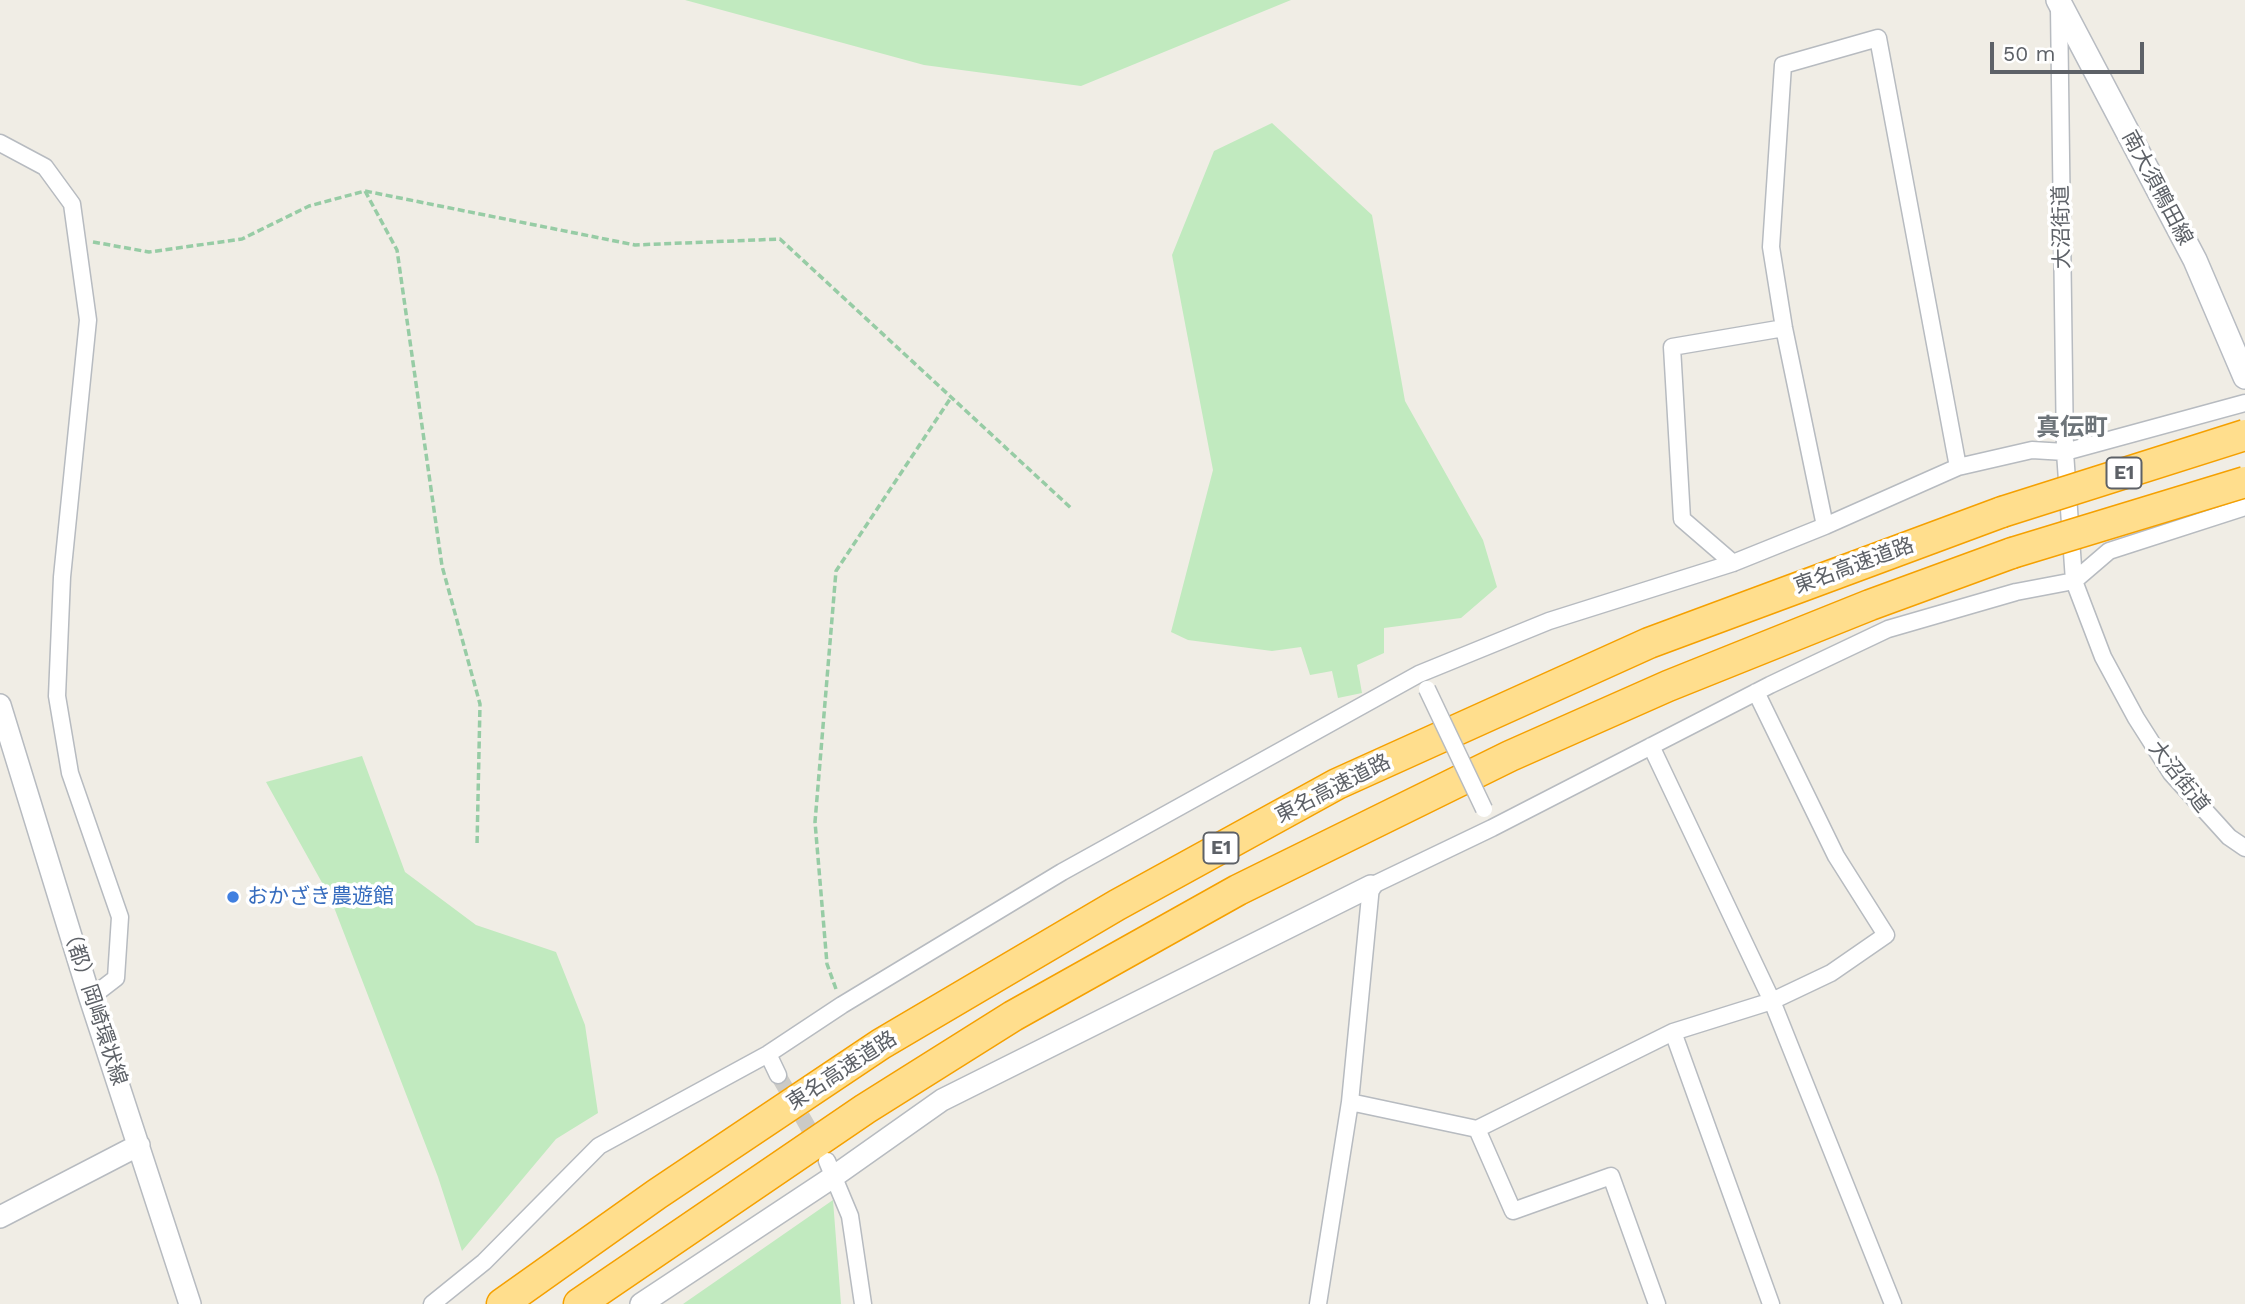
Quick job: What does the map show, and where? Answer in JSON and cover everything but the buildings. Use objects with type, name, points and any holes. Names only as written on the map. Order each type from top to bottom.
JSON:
[{"type":"highway","name":"東名高速道路","points":[[502,1304],[657,1194],[881,1044],[1117,905],[1337,784],[1649,643],[2002,512],[2245,435]]},
{"type":"highway","name":"東名高速道路","points":[[579,1304],[865,1109],[1013,1016],[1238,890],[1510,756],[1668,686],[1870,605],[2012,553],[2245,482]]},
{"type":"main road","name":"南大須鴨田線","points":[[2061,1],[2195,260],[2245,377]]},
{"type":"street","name":"大沼街道","points":[[2061,1],[2065,452],[2074,582],[2103,657],[2136,719],[2171,773],[2229,837],[2245,848]]},
{"type":"street","points":[[1825,526],[1784,327],[1771,247],[1783,65],[1878,38],[1958,467]]},
{"type":"street","points":[[0,143],[45,167],[72,204],[88,320],[62,577],[57,696],[70,773],[120,917],[117,978],[90,998]]},
{"type":"street","points":[[1733,563],[1682,519],[1672,347],[1784,327]]},
{"type":"street","points":[[432,1304],[484,1262],[599,1146],[768,1054],[842,1005],[1062,873],[1419,674],[1549,621],[1733,563],[1958,467],[2032,450],[2065,452],[2245,403]]},
{"type":"street","points":[[641,1304],[830,1169],[942,1100],[1492,828],[1756,692],[1888,629],[2016,592],[2074,582],[2109,551],[2245,507]]},
{"type":"street","points":[[1419,674],[1492,828]]},
{"type":"street","points":[[1350,1102],[1477,1129],[1673,1032],[1772,1001],[1831,973],[1886,935],[1836,856],[1756,692]]},
{"type":"street","name":"（都）岡崎環状線","points":[[0,705],[90,998],[190,1304]]},
{"type":"street","points":[[1651,746],[1772,1001],[1892,1304]]},
{"type":"street","points":[[1318,1304],[1350,1102],[1371,886]]},
{"type":"street","points":[[1673,1032],[1771,1304]]},
{"type":"street","points":[[768,1054],[778,1075]]},
{"type":"street","points":[[1477,1129],[1513,1211],[1611,1176],[1657,1304]]},
{"type":"street","points":[[0,1217],[139,1145]]},
{"type":"street","points":[[830,1169],[850,1216],[863,1304]]},
{"type":"path","points":[[78,239],[149,252],[242,239],[309,206],[365,191],[635,246],[780,239],[1071,508]]},
{"type":"path","points":[[365,191],[397,250],[442,566],[480,704],[477,846]]},
{"type":"path","points":[[842,1005],[827,964],[815,822],[836,570],[952,396]]},
{"type":"green space","points":[[685,0],[1291,0],[1081,86],[924,65]]},
{"type":"green space","points":[[1272,123],[1372,215],[1405,401],[1483,540],[1497,587],[1461,618],[1384,628],[1384,653],[1357,665],[1362,693],[1338,698],[1332,671],[1310,675],[1301,647],[1272,651],[1188,640],[1171,632],[1213,470],[1172,255],[1214,151]]},
{"type":"green space","points":[[362,756],[405,872],[476,925],[556,952],[585,1025],[598,1113],[556,1139],[462,1251],[438,1177],[330,897],[266,782]]},
{"type":"green space","points":[[833,1200],[841,1304],[683,1304]]},
{"type":"tunnel","points":[[778,1075],[819,1146]]},
{"type":"place","name":"おかざき農遊館","points":[[233,897]]},
{"type":"district","name":"真伝町","points":[[2072,428]]}]
